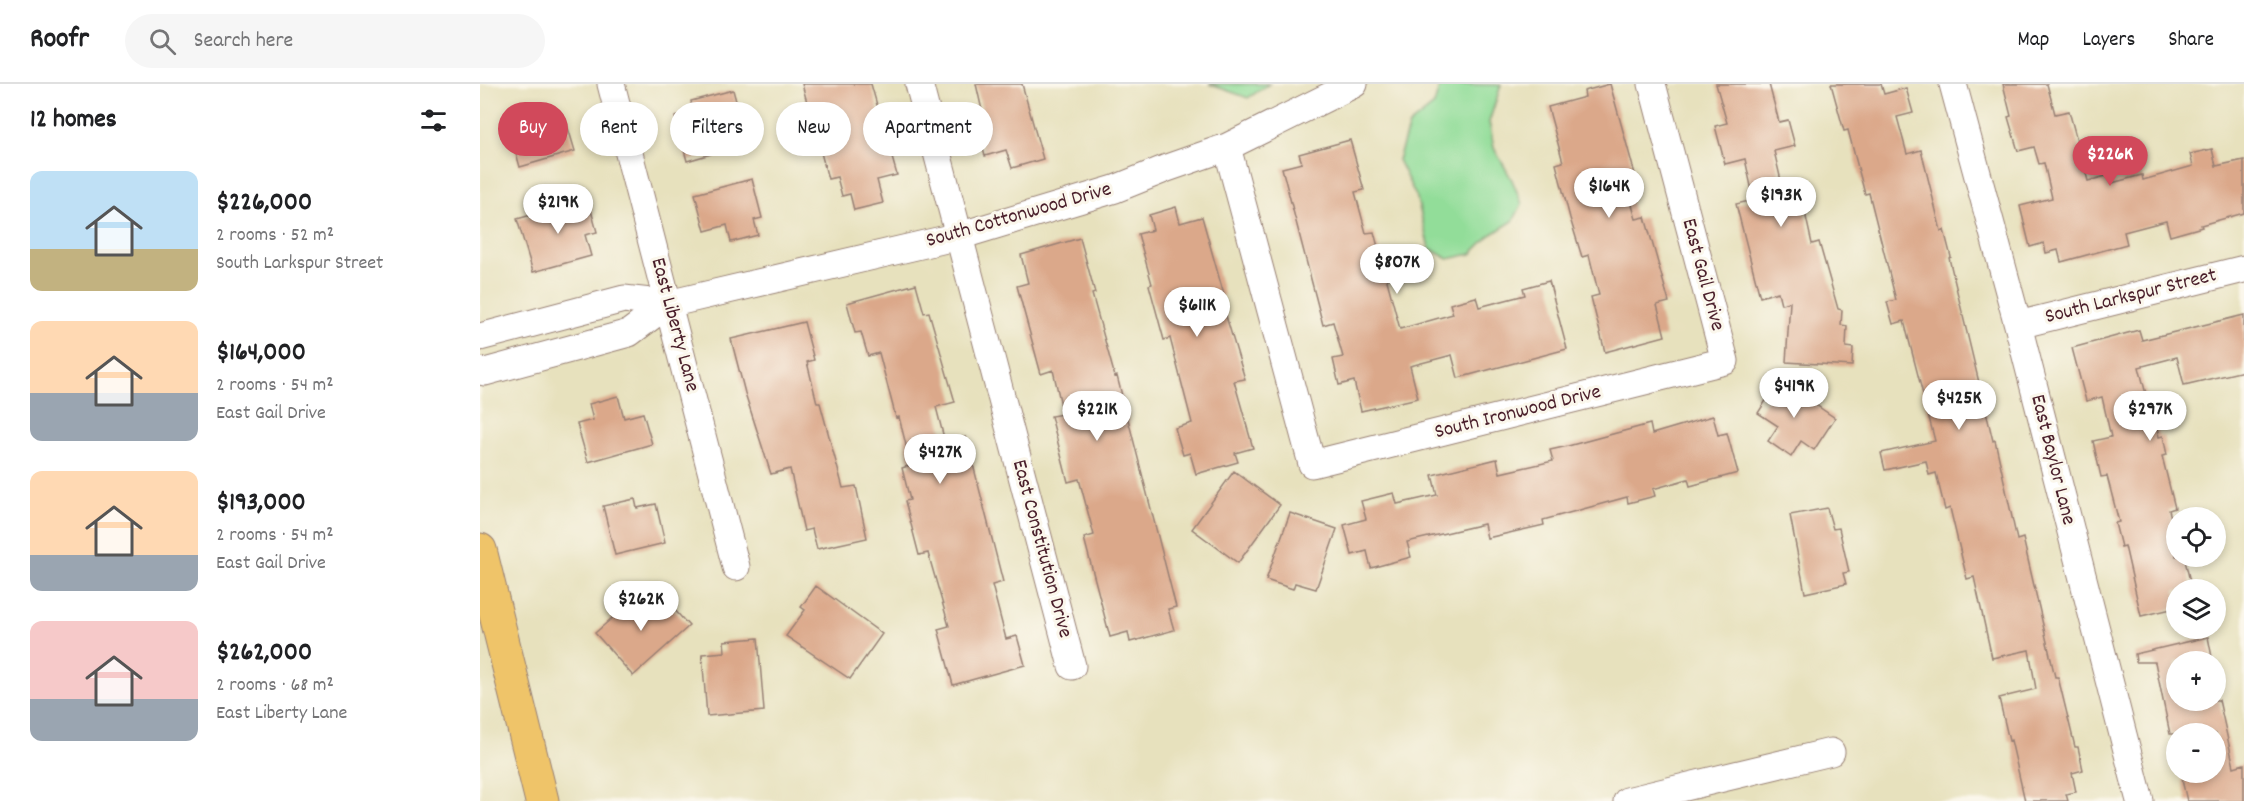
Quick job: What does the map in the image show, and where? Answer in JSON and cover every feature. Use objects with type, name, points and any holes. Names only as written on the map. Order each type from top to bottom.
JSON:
[{"type":"main road","points":[[480,550],[542,801]]},
{"type":"street","name":"East Liberty Lane","points":[[611,84],[736,567]]},
{"type":"street","name":"East Constitution Drive","points":[[919,84],[1072,666]]},
{"type":"street","name":"South Cottonwood Drive","points":[[480,337],[624,299],[668,304],[959,236],[1115,189],[1227,147],[1354,84]]},
{"type":"street","name":"East Gail Drive","points":[[1652,84],[1725,361]]},
{"type":"street","name":"East Baylor Lane","points":[[1953,84],[2018,325],[2140,801]]},
{"type":"street","name":"South Ironwood Drive","points":[[1227,147],[1312,464],[1725,361]]},
{"type":"street","name":"South Larkspur Street","points":[[2018,325],[2244,269]]},
{"type":"street","name":"South Cottonwood Drive","points":[[480,371],[485,372],[629,333],[668,304]]},
{"type":"street","points":[[1627,801],[1831,753]]},
{"type":"green space","points":[[1209,84],[1269,84],[1248,98]]},
{"type":"green space","points":[[1440,84],[1501,85],[1489,122],[1494,148],[1522,204],[1513,221],[1489,236],[1471,254],[1448,259],[1429,248],[1417,198],[1398,160],[1409,125],[1434,105]]},
{"type":"building","points":[[802,84],[871,84],[876,102],[863,102],[863,156],[892,156],[897,175],[877,180],[883,203],[854,210],[850,194],[842,196],[837,177],[828,179],[822,156],[851,156],[851,102],[807,102]]},
{"type":"building","points":[[976,84],[1022,84],[1043,159],[1012,168],[1006,150],[993,154],[993,102],[980,102]]},
{"type":"building","points":[[1610,84],[1636,178],[1625,181],[1636,219],[1645,217],[1669,302],[1657,305],[1665,336],[1605,352],[1591,297],[1599,295],[1589,255],[1582,257],[1570,218],[1556,164],[1563,162],[1548,107],[1585,97],[1584,91]]},
{"type":"building","points":[[1716,84],[1769,84],[1779,122],[1788,120],[1795,146],[1774,151],[1782,185],[1798,181],[1812,244],[1819,242],[1838,309],[1842,310],[1841,325],[1847,326],[1846,347],[1853,348],[1852,366],[1786,362],[1790,302],[1781,304],[1778,292],[1760,297],[1736,204],[1754,200],[1745,159],[1725,164],[1715,126],[1727,123]]},
{"type":"building","points":[[1831,84],[1881,84],[1884,94],[1906,88],[1913,113],[1897,117],[1907,154],[1921,150],[1941,231],[1944,230],[2017,540],[2023,538],[2055,677],[2058,677],[2075,747],[2078,747],[2083,770],[2072,773],[2076,792],[2066,794],[2068,801],[2025,801],[1999,698],[2036,689],[2029,650],[1992,658],[1974,577],[1967,579],[1950,508],[1945,510],[1936,473],[1929,475],[1926,461],[1885,470],[1881,453],[1935,441],[1904,321],[1893,324],[1887,302],[1896,300],[1869,193],[1865,194],[1848,130],[1844,131]]},
{"type":"building","points":[[2003,84],[2047,84],[2055,114],[2069,111],[2088,181],[2110,175],[2112,183],[2142,175],[2143,180],[2193,166],[2190,154],[2212,149],[2216,166],[2244,160],[2244,213],[2170,236],[2166,221],[2124,232],[2127,244],[2061,262],[2058,250],[2046,253],[2044,243],[2030,247],[2020,206],[2052,198],[2044,163],[2039,164],[2034,147],[2018,151],[2008,117],[2011,116]]},
{"type":"building","points":[[733,90],[736,102],[691,102]]},
{"type":"building","points":[[568,128],[575,151],[568,153]]},
{"type":"building","points":[[1350,140],[1364,190],[1355,192],[1366,233],[1374,232],[1400,329],[1453,314],[1450,304],[1476,297],[1479,307],[1525,295],[1523,288],[1549,281],[1567,349],[1458,378],[1452,355],[1410,366],[1418,398],[1361,411],[1354,381],[1339,385],[1333,359],[1343,357],[1333,322],[1323,325],[1282,168],[1302,163],[1299,154]]},
{"type":"building","points":[[517,156],[558,156],[520,167]]},
{"type":"building","points":[[686,156],[704,156],[687,161]]},
{"type":"building","points":[[752,179],[762,218],[754,220],[758,235],[731,242],[727,225],[705,231],[695,194]]},
{"type":"building","points":[[588,199],[597,232],[585,235],[591,256],[533,272],[517,219]]},
{"type":"building","points":[[1176,207],[1180,223],[1202,217],[1224,295],[1220,296],[1245,379],[1234,381],[1253,448],[1235,453],[1238,462],[1196,474],[1190,453],[1183,455],[1175,428],[1192,423],[1170,338],[1164,340],[1138,234],[1153,230],[1149,215]]},
{"type":"building","points":[[1080,238],[1095,293],[1092,294],[1115,377],[1117,376],[1176,607],[1168,609],[1174,630],[1130,642],[1128,632],[1110,637],[1084,538],[1094,535],[1079,479],[1068,482],[1051,416],[1063,414],[1053,370],[1041,374],[1017,286],[1028,283],[1021,255]]},
{"type":"building","points":[[916,284],[924,313],[929,312],[955,402],[936,407],[945,442],[966,437],[1003,582],[992,585],[1006,639],[1017,636],[1025,665],[953,685],[938,629],[949,626],[928,553],[919,555],[905,501],[910,500],[902,468],[911,465],[899,417],[896,418],[879,353],[868,356],[861,332],[855,333],[847,303]]},
{"type":"building","points":[[2244,315],[2244,371],[2184,385],[2177,357],[2139,367],[2148,402],[2151,401],[2159,437],[2163,436],[2167,455],[2162,456],[2175,507],[2166,507],[2166,567],[2187,567],[2189,579],[2166,579],[2166,610],[2141,616],[2125,546],[2121,547],[2115,523],[2119,522],[2107,476],[2101,477],[2093,441],[2111,437],[2102,397],[2086,401],[2072,348],[2139,330],[2142,340]]},
{"type":"building","points":[[804,322],[814,360],[807,362],[817,403],[820,403],[843,488],[856,486],[867,538],[817,549],[812,529],[804,531],[790,469],[771,474],[745,393],[731,339]]},
{"type":"building","points":[[1779,380],[1835,418],[1814,450],[1801,441],[1791,457],[1768,441],[1778,426],[1758,413]]},
{"type":"building","points":[[618,396],[624,418],[643,413],[652,444],[588,462],[577,424],[593,420],[589,404]]},
{"type":"building","points":[[1713,416],[1718,435],[1727,433],[1738,473],[1690,486],[1688,479],[1653,489],[1655,496],[1628,503],[1627,497],[1543,520],[1544,525],[1487,538],[1484,524],[1407,542],[1411,557],[1371,568],[1367,551],[1352,555],[1344,525],[1366,519],[1361,501],[1394,493],[1397,504],[1437,495],[1432,475],[1497,459],[1500,473],[1553,461],[1550,450],[1650,424],[1652,434]]},
{"type":"building","points":[[1234,471],[1280,505],[1238,563],[1192,529]]},
{"type":"building","points":[[635,499],[637,508],[656,504],[665,543],[615,555],[603,506]]},
{"type":"building","points":[[1827,508],[1833,529],[1839,528],[1849,572],[1843,573],[1846,584],[1805,593],[1790,515]]},
{"type":"building","points":[[1290,513],[1337,529],[1316,589],[1295,583],[1293,589],[1266,580]]},
{"type":"building","points":[[816,586],[882,634],[850,679],[786,636],[805,610],[801,607]]},
{"type":"building","points":[[642,592],[656,607],[665,599],[689,626],[633,676],[595,633]]},
{"type":"building","points":[[758,638],[764,711],[707,716],[702,654],[725,652],[724,641]]},
{"type":"building","points":[[2208,639],[2211,651],[2166,651],[2166,711],[2221,711],[2224,723],[2168,723],[2155,662],[2136,662],[2135,654]]},
{"type":"building","points":[[2226,731],[2234,767],[2244,764],[2244,801],[2187,801],[2183,783],[2226,783]]}]
